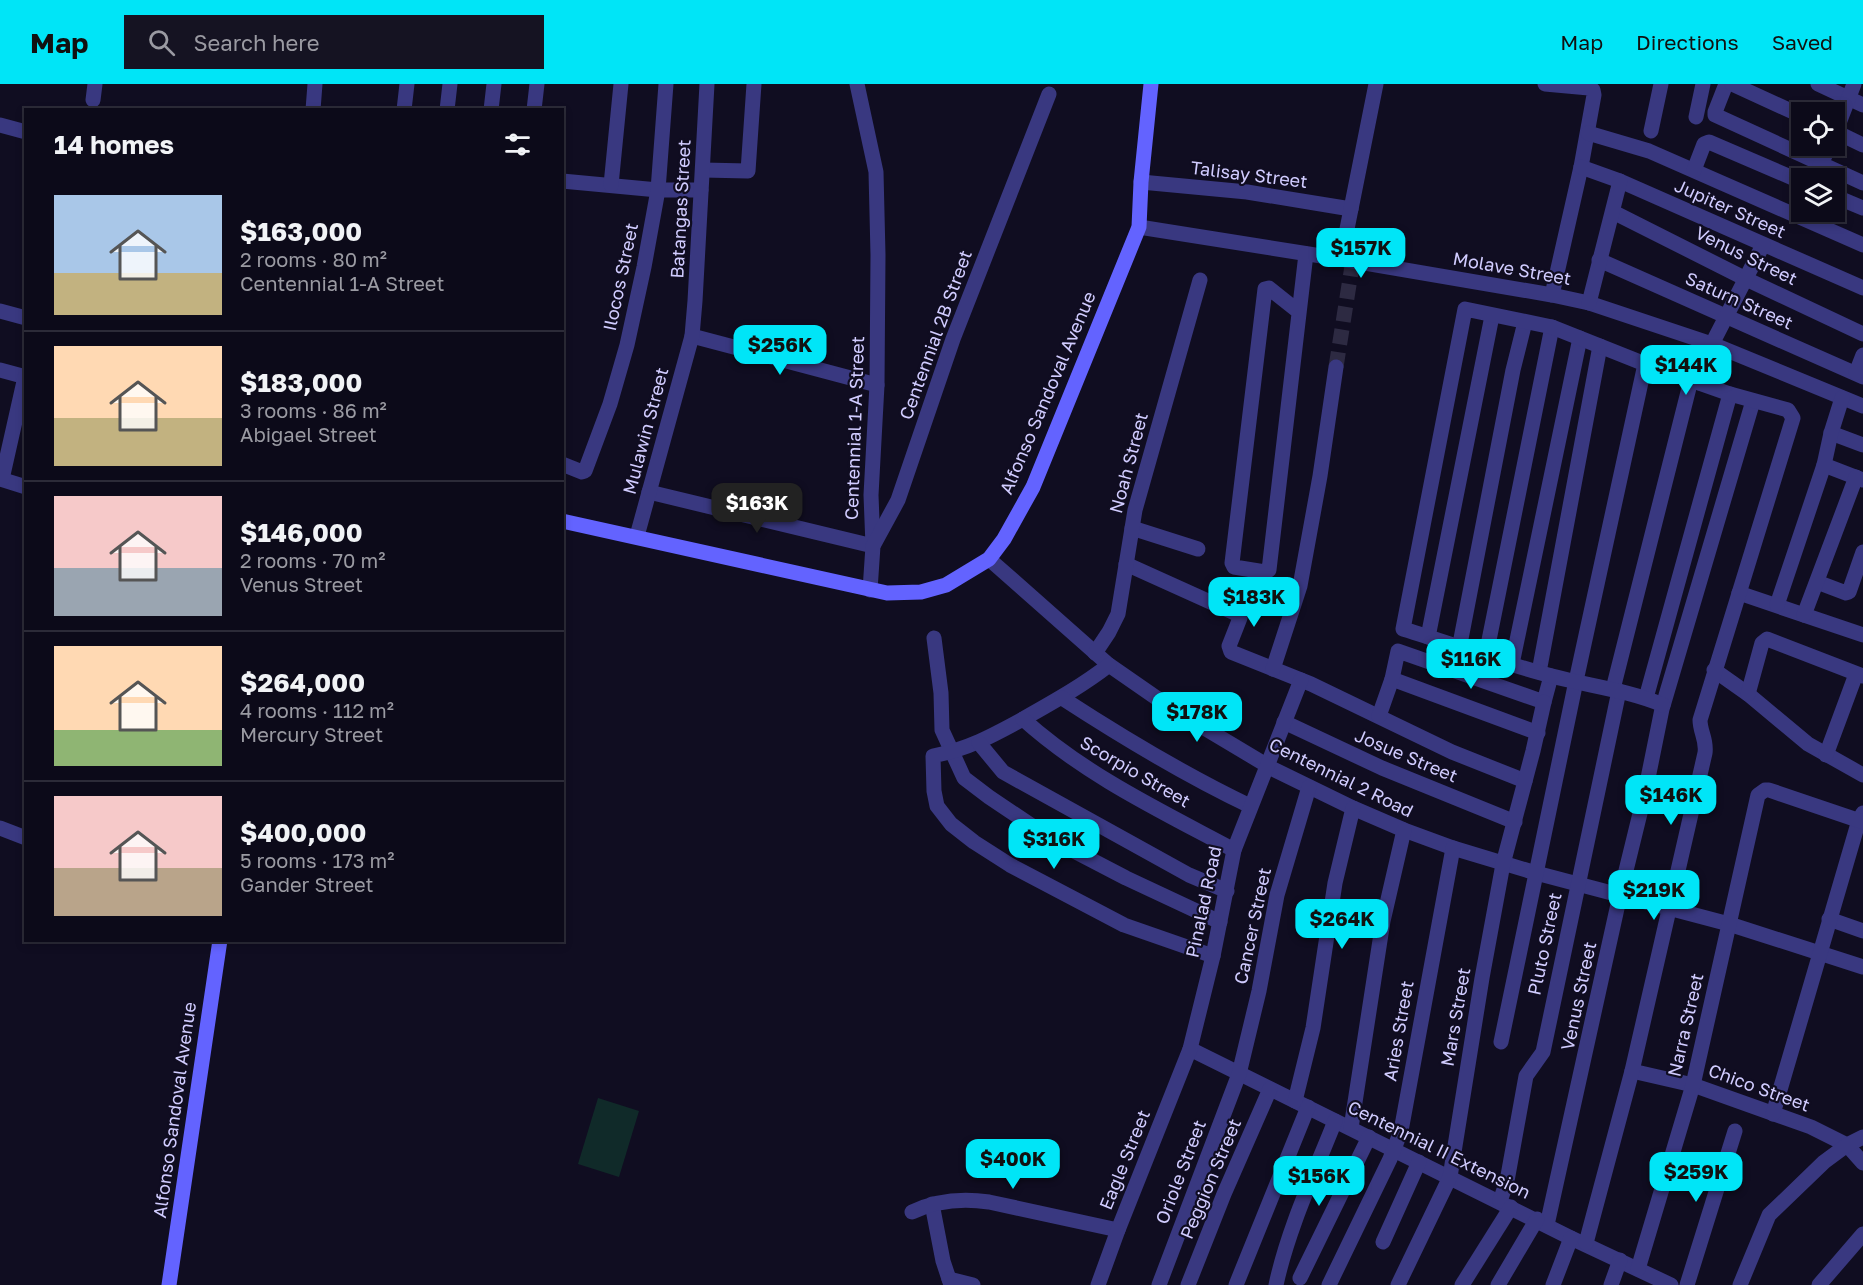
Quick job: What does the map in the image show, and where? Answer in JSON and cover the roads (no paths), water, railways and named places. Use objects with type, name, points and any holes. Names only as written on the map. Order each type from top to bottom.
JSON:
[{"type":"main road","name":"Alfonso Sandoval Avenue","points":[[564,521],[870,590],[900,594],[921,592],[946,585],[989,559],[1004,539],[1033,487],[1139,227],[1151,84]]},
{"type":"main road","name":"Alfonso Sandoval Avenue","points":[[169,1285],[220,942]]},
{"type":"street","points":[[313,108],[315,84]]},
{"type":"street","points":[[404,108],[407,84]]},
{"type":"street","points":[[447,108],[450,84]]},
{"type":"street","points":[[491,108],[494,84]]},
{"type":"street","points":[[534,108],[537,84]]},
{"type":"street","points":[[612,185],[621,84]]},
{"type":"street","name":"Ilocos Street","points":[[564,465],[582,472],[585,471],[604,423],[627,345],[658,190],[666,84]]},
{"type":"street","name":"Batangas Street","points":[[692,336],[707,84]]},
{"type":"street","points":[[703,171],[748,171],[754,84]]},
{"type":"street","name":"Centennial 1-A Street","points":[[649,492],[873,546],[871,495],[877,385],[876,172],[857,84]]},
{"type":"street","points":[[1349,262],[1351,209],[1376,84]]},
{"type":"street","points":[[1545,84],[1593,90],[1594,95],[1588,133],[1552,294]]},
{"type":"street","points":[[1651,131],[1661,84]]},
{"type":"street","points":[[1696,117],[1703,84]]},
{"type":"street","points":[[1726,84],[1715,112],[1716,115],[1863,183]]},
{"type":"street","points":[[1732,84],[1791,111]]},
{"type":"street","points":[[1818,84],[1863,105]]},
{"type":"street","points":[[1845,107],[1854,84]]},
{"type":"street","name":"Centennial 2B Street","points":[[870,590],[873,546],[898,500],[953,339],[1049,94]]},
{"type":"street","points":[[0,125],[24,131]]},
{"type":"street","points":[[1588,133],[1648,151],[1863,245]]},
{"type":"street","points":[[1845,139],[1863,145]]},
{"type":"street","points":[[1694,170],[1704,144],[1709,142],[1791,177]]},
{"type":"street","points":[[1820,165],[1824,156]]},
{"type":"street","name":"Jupiter Street","points":[[1581,166],[1863,288]]},
{"type":"street","points":[[564,181],[658,190],[701,190]]},
{"type":"street","points":[[1588,303],[1620,181]]},
{"type":"street","name":"Talisay Street","points":[[1141,182],[1247,192],[1351,209]]},
{"type":"street","points":[[1845,201],[1863,208]]},
{"type":"street","name":"Venus Street","points":[[1613,212],[1746,279],[1863,334]]},
{"type":"street","name":"Molave Street","points":[[1139,227],[1552,294],[1588,303],[1712,344],[1863,406]]},
{"type":"street","name":"Pluto Street","points":[[1462,1285],[1505,1204],[1526,1076],[1543,1052],[1616,690],[1695,381],[1763,245]]},
{"type":"street","points":[[1299,312],[1269,288],[1265,289],[1232,563],[1234,567],[1265,572],[1269,570],[1306,254]]},
{"type":"street","name":"Saturn Street","points":[[1599,260],[1859,375]]},
{"type":"street","name":"Noah Street","points":[[1095,653],[1118,614],[1135,510],[1200,280]]},
{"type":"street","points":[[1553,1285],[1578,1241],[1632,1071],[1705,753],[1706,743],[1700,730],[1700,720],[1793,417],[1788,410],[1730,394],[1645,364],[1552,327],[1466,309],[1403,629],[1459,649],[1545,674],[1646,698],[1663,705]]},
{"type":"street","points":[[0,311],[24,317]]},
{"type":"street","points":[[1428,637],[1492,316]]},
{"type":"street","points":[[1459,649],[1513,370],[1525,322]]},
{"type":"street","points":[[1486,656],[1552,327]]},
{"type":"street","points":[[692,336],[877,385]]},
{"type":"street","name":"Mulawin Street","points":[[637,536],[692,336]]},
{"type":"street","points":[[1512,664],[1580,338]]},
{"type":"street","name":"Mars Street","points":[[1398,1285],[1450,1177],[1503,864],[1544,702],[1545,674],[1600,346]]},
{"type":"street","points":[[1859,375],[1863,355]]},
{"type":"street","points":[[1501,1042],[1575,681],[1645,364]]},
{"type":"street","points":[[1273,669],[1300,586],[1320,476],[1336,367]]},
{"type":"street","points":[[0,370],[24,377]]},
{"type":"street","points":[[24,381],[1,479],[24,486]]},
{"type":"street","points":[[1646,698],[1730,394]]},
{"type":"street","points":[[1778,605],[1824,465],[1842,398]]},
{"type":"street","name":"Venus Street","points":[[1498,1285],[1542,1222],[1646,793],[1663,705],[1753,401]]},
{"type":"street","points":[[1831,433],[1863,445]]},
{"type":"street","points":[[1804,615],[1860,478],[1824,465]]},
{"type":"street","points":[[1132,528],[1198,549]]},
{"type":"street","points":[[1817,582],[1846,593],[1849,592],[1863,552]]},
{"type":"street","name":"Centennial 2 Road","points":[[989,559],[1095,653],[1171,708],[1267,765],[1353,808],[1404,830],[1503,864],[1729,924],[1863,967]]},
{"type":"street","points":[[1126,564],[1239,615],[1240,618],[1229,646],[1231,652],[1301,680],[1452,752],[1525,781]]},
{"type":"street","points":[[1739,593],[1863,635]]},
{"type":"street","points":[[934,638],[942,730],[964,778],[1053,840],[1126,878],[1220,922]]},
{"type":"street","points":[[1748,694],[1762,643],[1767,639],[1859,675],[1826,755]]},
{"type":"street","points":[[1379,716],[1392,679],[1398,651],[1544,702]]},
{"type":"street","points":[[1110,665],[1062,698],[979,743],[933,756],[937,806],[951,824],[1010,865],[1124,925],[1213,956]]},
{"type":"street","points":[[1714,670],[1748,694],[1808,744],[1863,775]]},
{"type":"street","points":[[1392,679],[1538,733]]},
{"type":"street","name":"Pinalad Road","points":[[1190,1049],[1213,956],[1234,850],[1301,680]]},
{"type":"street","points":[[1062,698],[1139,747],[1250,806]]},
{"type":"street","name":"Scorpio Street","points":[[1023,719],[1070,758],[1132,796],[1234,850]]},
{"type":"street","name":"Josue Street","points":[[1284,723],[1382,768],[1515,822]]},
{"type":"street","points":[[979,743],[1003,772],[1189,875],[1227,891]]},
{"type":"street","name":"Cancer Street","points":[[1239,1074],[1259,991],[1277,895],[1309,787]]},
{"type":"street","name":"Narra Street","points":[[1638,1269],[1693,1085],[1758,795],[1765,790],[1862,818]]},
{"type":"street","points":[[1236,1285],[1301,1104],[1335,883],[1353,808]]},
{"type":"street","points":[[1773,1114],[1829,919],[1862,818]]},
{"type":"street","points":[[0,828],[24,837]]},
{"type":"street","points":[[1351,1128],[1355,1087],[1383,921],[1404,830]]},
{"type":"street","name":"Aries Street","points":[[1329,1285],[1401,1131],[1453,848]]},
{"type":"street","points":[[1829,919],[1863,931]]},
{"type":"street","name":"Centennial II Extension","points":[[1190,1049],[1671,1285]]},
{"type":"street","name":"Eagle Street","points":[[1098,1285],[1190,1049]]},
{"type":"street","name":"Chico Street","points":[[1632,1071],[1693,1085],[1811,1127],[1847,1145],[1863,1163]]},
{"type":"street","name":"Oriole Street","points":[[1159,1285],[1239,1074]]},
{"type":"street","name":"Peggion Street","points":[[1188,1285],[1224,1194],[1270,1089]]},
{"type":"street","points":[[1276,1285],[1283,1255],[1335,1120]]},
{"type":"street","points":[[1687,1285],[1735,1131]]},
{"type":"street","points":[[1300,1278],[1369,1137]]},
{"type":"street","points":[[1740,1285],[1769,1215],[1824,1162],[1847,1145],[1863,1137]]},
{"type":"street","points":[[1383,1242],[1419,1162]]},
{"type":"street","points":[[912,1212],[933,1204],[971,1200],[1118,1230]]},
{"type":"street","points":[[933,1204],[943,1261],[950,1282],[973,1285]]},
{"type":"street","points":[[1819,1285],[1863,1234]]},
{"type":"street","points":[[1611,1285],[1620,1260]]},
{"type":"tunnel","points":[[1336,367],[1352,266]]}]
